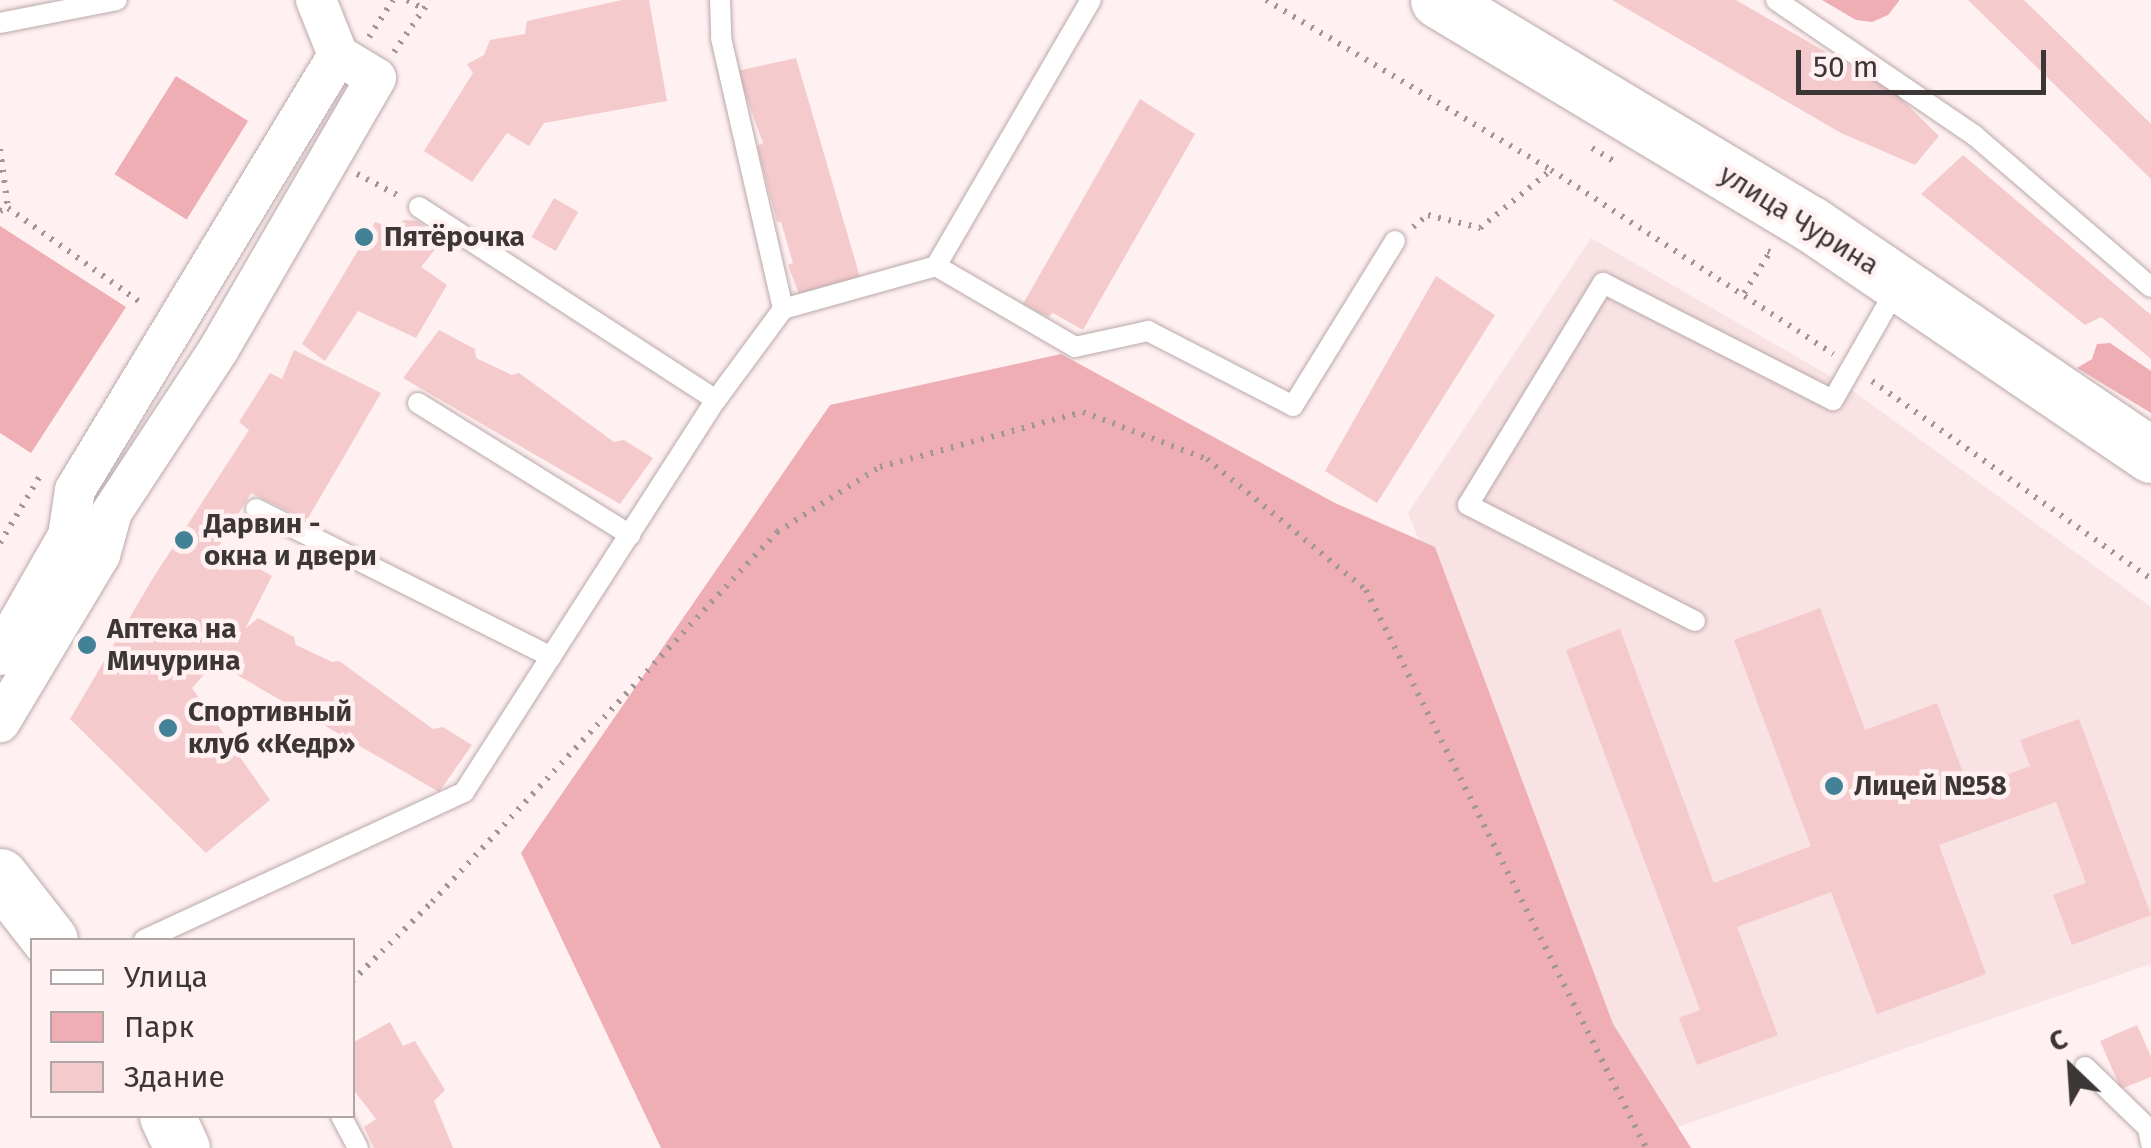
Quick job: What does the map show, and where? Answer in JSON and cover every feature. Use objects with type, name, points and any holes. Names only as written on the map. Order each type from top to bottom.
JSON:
[{"type":"street","points":[[0,722],[100,555],[112,512],[219,349],[376,78],[338,55],[316,0]]},
{"type":"street","name":"улица Чурина","points":[[1438,0],[1812,224],[2151,455]]},
{"type":"street","points":[[0,655],[68,536],[75,490],[338,55]]},
{"type":"street","points":[[0,876],[48,938]]},
{"type":"street","points":[[168,1118],[182,1148]]},
{"type":"lane","points":[[0,23],[78,4],[117,0]]},
{"type":"lane","points":[[720,0],[721,38],[783,309]]},
{"type":"lane","points":[[148,938],[464,792],[716,400],[783,309],[936,266],[1091,0]]},
{"type":"lane","points":[[1776,0],[1974,135],[2151,287]]},
{"type":"lane","points":[[419,207],[716,400]]},
{"type":"lane","points":[[936,266],[1075,347],[1148,331],[1293,406],[1395,241]]},
{"type":"lane","points":[[1695,621],[1468,505],[1603,284],[1833,400],[1899,284]]},
{"type":"lane","points":[[418,403],[630,534]]},
{"type":"lane","points":[[256,510],[552,657]]},
{"type":"lane","points":[[2085,1066],[2148,1128],[2151,1143]]},
{"type":"lane","points":[[342,1118],[358,1148]]},
{"type":"path","points":[[407,0],[424,9]]},
{"type":"path","points":[[376,78],[430,0]]},
{"type":"path","points":[[1266,0],[1551,170],[1744,293],[2151,579]]},
{"type":"path","points":[[0,149],[4,209],[174,324]]},
{"type":"path","points":[[330,158],[419,207]]},
{"type":"path","points":[[1395,241],[1428,215],[1480,228],[1551,170]]},
{"type":"path","points":[[1744,293],[1770,252]]},
{"type":"path","points":[[355,978],[432,902],[777,532],[880,467],[1083,412],[1206,459],[1366,590],[1646,1148]]},
{"type":"shaded area","name":"Лицей №58","points":[[1591,238],[1842,383],[2151,607],[2151,964],[1657,1134],[1408,513]]},
{"type":"green space","points":[[1822,0],[1899,1],[1888,15],[1872,22],[1856,20]]},
{"type":"green space","points":[[176,76],[248,121],[187,219],[115,174]]},
{"type":"green space","points":[[0,226],[126,307],[31,453],[0,433]]},
{"type":"green space","points":[[2110,343],[2151,371],[2151,413],[2077,368],[2092,359],[2097,344]]},
{"type":"green space","points":[[1061,354],[1335,503],[1435,547],[1613,1024],[1691,1148],[661,1148],[521,853],[830,405]]},
{"type":"building","points":[[622,0],[649,0],[667,101],[544,123],[529,146],[507,133],[472,182],[424,151],[473,73],[467,64],[484,55],[490,40],[525,34],[527,21]]},
{"type":"building","points":[[1612,0],[1736,0],[1893,91],[1939,136],[1915,165],[1841,133]]},
{"type":"building","points":[[1968,0],[2024,0],[2151,124],[2151,179]]},
{"type":"building","points":[[796,58],[862,284],[801,299],[788,265],[793,263],[781,222],[777,222],[757,146],[763,143],[737,71]]},
{"type":"building","points":[[1140,99],[1195,134],[1083,330],[1053,313],[1048,317],[1023,304]]},
{"type":"building","points":[[1963,155],[2151,315],[2151,359],[2101,317],[2085,325],[1921,194]]},
{"type":"building","points":[[554,198],[578,212],[556,251],[532,237]]},
{"type":"building","points":[[404,220],[417,221],[444,238],[421,267],[447,285],[416,338],[358,311],[325,361],[302,344],[375,222],[393,228]]},
{"type":"building","points":[[1436,276],[1495,315],[1377,503],[1325,471]]},
{"type":"building","points":[[439,330],[475,349],[476,358],[512,375],[519,373],[614,442],[624,440],[653,458],[620,504],[403,378]]},
{"type":"building","points":[[294,350],[381,393],[307,520],[251,493],[219,546],[272,576],[245,629],[258,618],[294,637],[296,645],[332,662],[339,661],[433,729],[443,727],[472,745],[439,792],[215,662],[192,688],[270,800],[206,853],[70,719],[153,578],[249,430],[239,422],[270,373],[282,379]]},
{"type":"building","points":[[1820,608],[1865,730],[1937,703],[1969,789],[2030,766],[2020,740],[2079,719],[2151,915],[2072,945],[2053,895],[2086,883],[2056,802],[1939,845],[1986,974],[1877,1014],[1831,892],[1737,927],[1778,1035],[1697,1065],[1679,1018],[1700,1010],[1566,650],[1620,629],[1714,883],[1811,846],[1734,640]]},
{"type":"building","points":[[390,1022],[403,1046],[415,1041],[445,1090],[434,1101],[453,1148],[374,1148],[364,1127],[376,1119],[355,1092],[355,1041]]},
{"type":"building","points":[[2137,1025],[2151,1057],[2151,1077],[2121,1089],[2100,1041]]},
{"type":"place","name":"Пятёрочка","points":[[364,237]]},
{"type":"place","name":"Дарвин - окна и двери","points":[[184,540]]},
{"type":"place","name":"Аптека на Мичурина","points":[[87,645]]},
{"type":"place","name":"Спортивный клуб «Кедр»","points":[[168,728]]},
{"type":"place","name":"Лицей №58","points":[[1834,786]]}]
